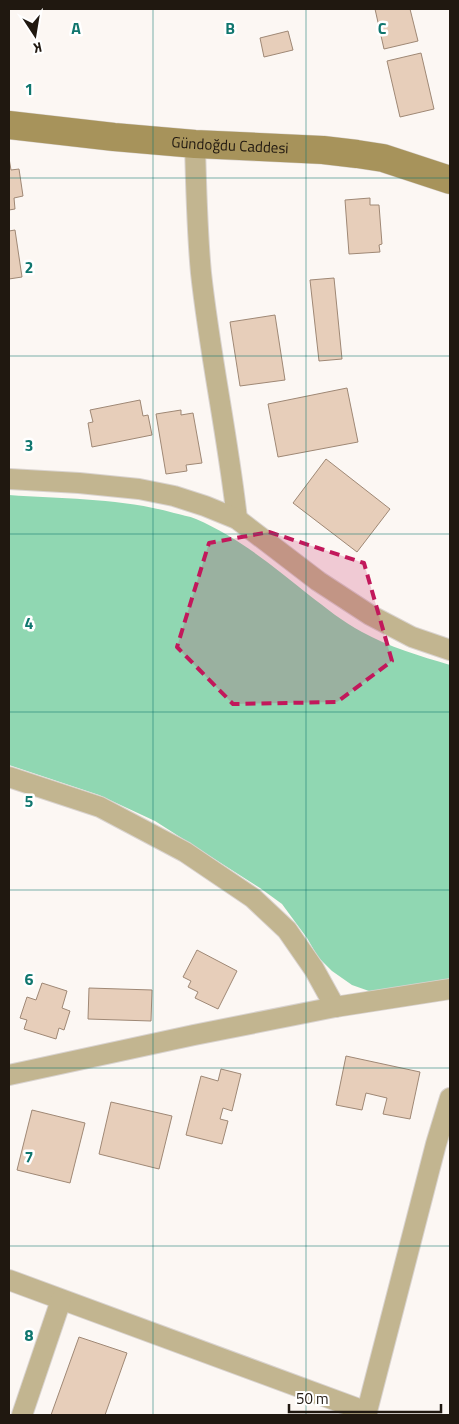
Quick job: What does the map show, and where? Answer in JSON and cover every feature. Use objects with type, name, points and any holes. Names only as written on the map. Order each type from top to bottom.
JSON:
[{"type":"street","name":"Gündoğdu Caddesi","points":[[9,125],[114,138],[322,150],[358,154],[383,158],[450,180]]},
{"type":"street","points":[[195,144],[201,274],[233,487],[236,519]]},
{"type":"street","points":[[9,479],[79,483],[157,492],[205,506],[236,519],[318,581],[370,616],[412,637],[450,650]]},
{"type":"street","points":[[9,777],[100,807],[185,852],[253,898],[287,930],[314,969],[336,1007]]},
{"type":"street","points":[[9,1075],[184,1037],[336,1007],[450,989]]},
{"type":"street","points":[[9,1280],[367,1414],[436,1144],[450,1098]]},
{"type":"street","points":[[22,1415],[61,1300]]},
{"type":"street","points":[[9,1414],[14,1415]]},
{"type":"highlighted area","points":[[269,532],[364,563],[392,661],[337,702],[233,704],[177,647],[209,543]]},
{"type":"green space","points":[[9,495],[134,504],[193,518],[211,526],[269,563],[335,615],[355,628],[394,647],[450,665],[450,979],[389,992],[369,991],[352,985],[332,971],[318,957],[307,938],[282,904],[260,888],[155,821],[99,795],[9,765]]},
{"type":"building","points":[[375,9],[410,9],[418,41],[384,49]]},
{"type":"building","points":[[288,31],[293,50],[264,57],[260,38]]},
{"type":"building","points":[[421,53],[434,109],[400,117],[387,61]]},
{"type":"building","points":[[9,158],[11,170],[19,169],[23,196],[14,198],[15,209],[9,210]]},
{"type":"building","points":[[370,198],[370,205],[379,205],[382,244],[379,245],[380,252],[349,254],[345,200]]},
{"type":"building","points":[[15,230],[22,277],[9,279],[9,231]]},
{"type":"building","points":[[334,278],[342,359],[319,361],[310,280]]},
{"type":"building","points":[[275,315],[285,380],[240,386],[230,322]]},
{"type":"building","points":[[347,388],[358,442],[278,457],[268,404]]},
{"type":"building","points":[[140,400],[143,416],[148,415],[152,435],[92,447],[88,423],[93,422],[90,410]]},
{"type":"building","points":[[181,410],[181,415],[193,413],[202,463],[186,465],[187,471],[166,474],[156,414]]},
{"type":"building","points":[[326,459],[390,509],[357,552],[293,503]]},
{"type":"building","points":[[197,950],[237,971],[218,1009],[195,998],[198,992],[188,987],[191,981],[183,977]]},
{"type":"building","points":[[42,983],[67,991],[62,1008],[70,1011],[64,1030],[59,1028],[56,1039],[24,1029],[27,1020],[20,1018],[27,997],[36,1000]]},
{"type":"building","points":[[89,988],[152,990],[151,1021],[88,1019]]},
{"type":"building","points":[[346,1056],[420,1072],[410,1119],[383,1114],[387,1098],[366,1093],[362,1110],[336,1105]]},
{"type":"building","points":[[221,1069],[241,1074],[232,1111],[223,1108],[220,1119],[228,1121],[222,1144],[186,1135],[201,1076],[218,1081]]},
{"type":"building","points":[[111,1102],[172,1116],[159,1169],[99,1154]]},
{"type":"building","points":[[32,1110],[85,1123],[70,1183],[17,1170]]},
{"type":"building","points":[[79,1337],[127,1353],[105,1415],[51,1415]]}]
